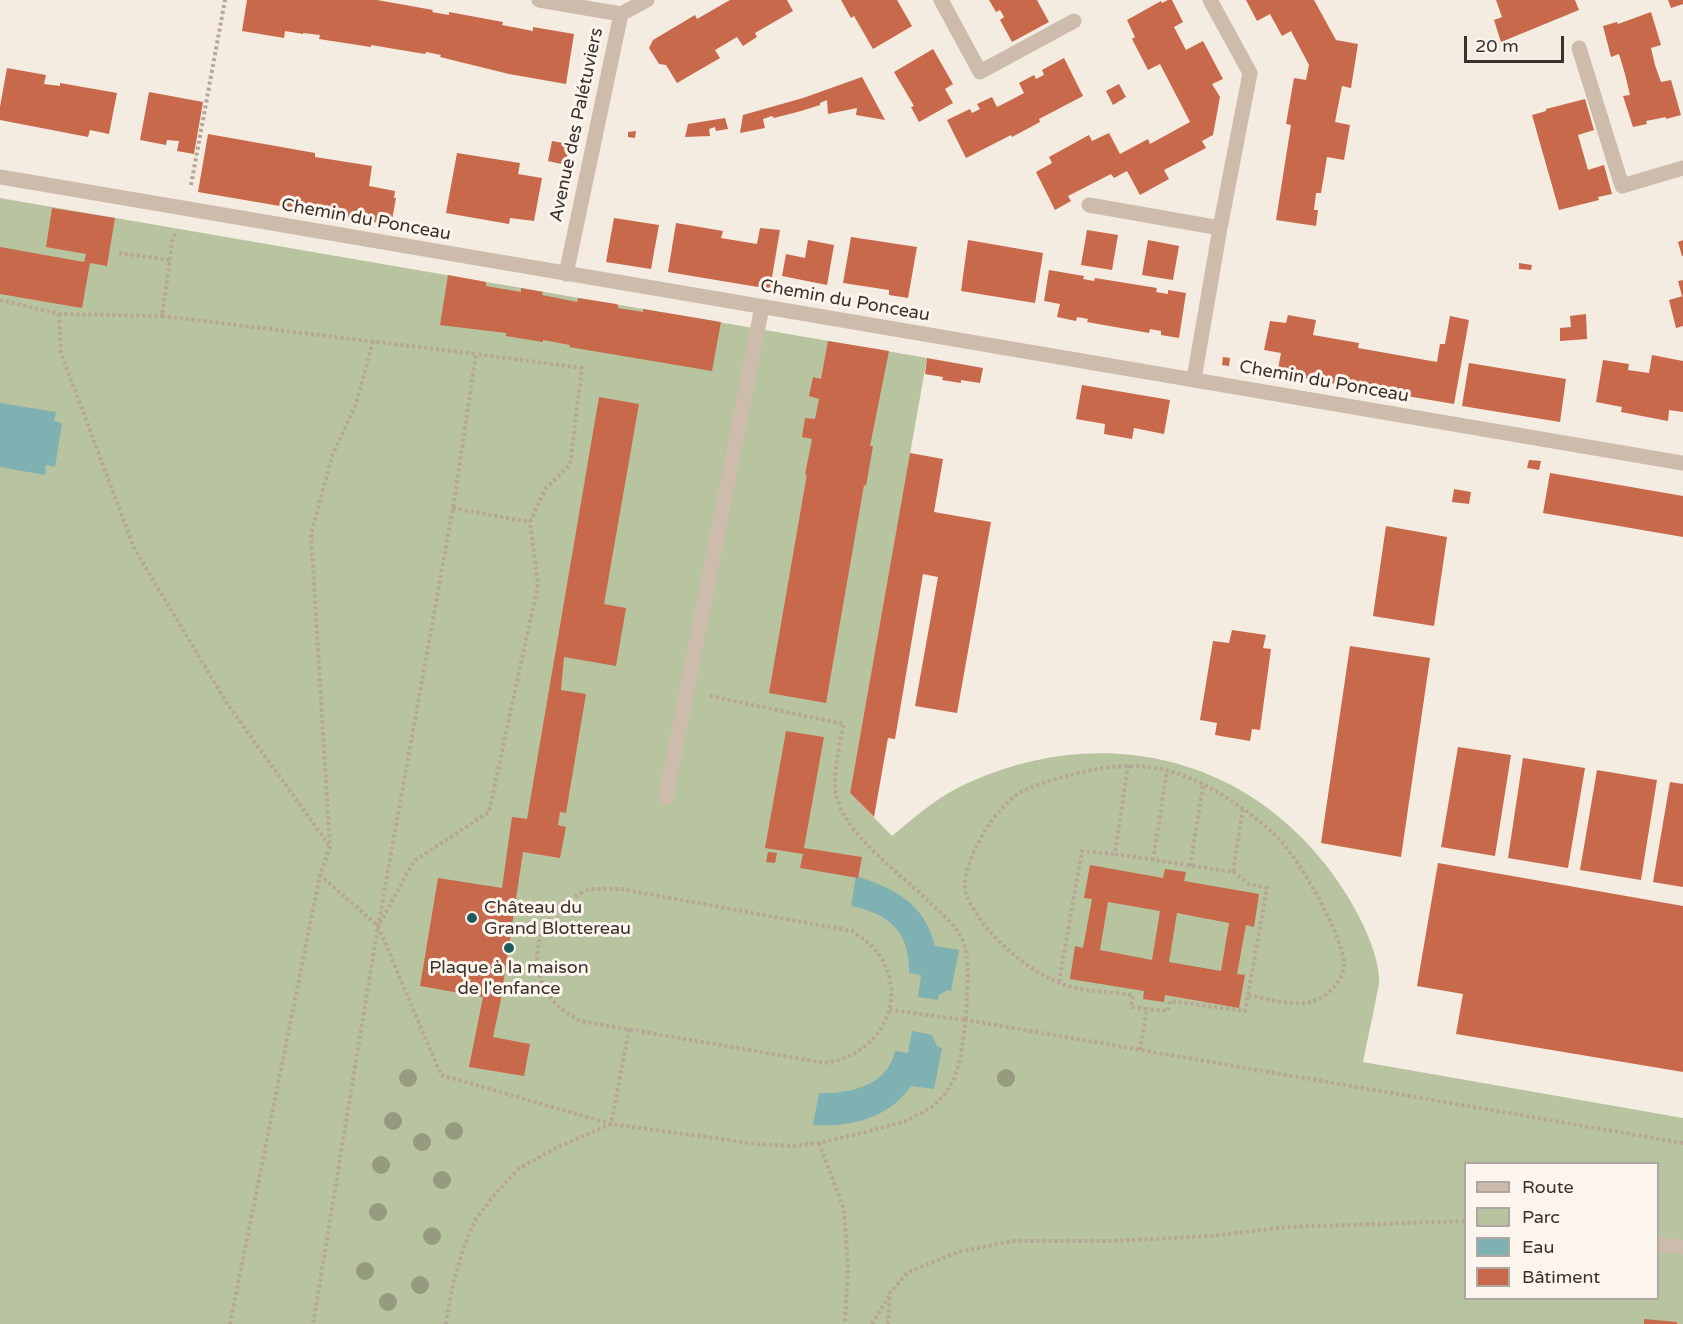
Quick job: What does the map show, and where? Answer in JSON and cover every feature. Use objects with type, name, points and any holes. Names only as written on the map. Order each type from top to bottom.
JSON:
[{"type":"street","points":[[539,0],[621,15]]},
{"type":"street","name":"Avenue des Palétuviers","points":[[566,274],[621,15],[647,0]]},
{"type":"street","points":[[941,0],[980,72],[1074,21]]},
{"type":"street","points":[[1194,379],[1250,74],[1210,0]]},
{"type":"street","points":[[1579,48],[1622,186],[1683,168]]},
{"type":"street","name":"Chemin du Ponceau","points":[[0,177],[1683,462]]},
{"type":"street","points":[[1089,205],[1220,228]]},
{"type":"street","points":[[666,797],[762,307]]},
{"type":"street","points":[[1659,1245],[1683,1247]]},
{"type":"path","points":[[186,209],[225,0]]},
{"type":"path","points":[[118,253],[170,260],[162,316]]},
{"type":"path","points":[[0,300],[59,314],[162,316],[582,368],[570,465],[546,488],[530,522],[538,584],[489,812],[414,861],[378,926]]},
{"type":"path","points":[[59,314],[61,353],[134,548],[228,705],[330,847]]},
{"type":"path","points":[[230,1324],[320,875],[330,847],[311,534],[332,456],[356,404],[373,341]]},
{"type":"path","points":[[313,1324],[378,926],[453,508],[476,354]]},
{"type":"path","points":[[453,508],[530,522]]},
{"type":"path","points":[[320,875],[378,926],[441,1075],[611,1124],[758,1144],[792,1146],[819,1143],[906,1120],[932,1107],[944,1095],[954,1079],[960,1060],[966,1020],[966,952],[962,937],[912,885],[880,858],[859,836],[840,807],[836,788],[844,724],[686,691]]},
{"type":"path","points":[[1115,854],[1128,765]]},
{"type":"path","points":[[1059,982],[1082,851],[1233,872],[1249,884],[1267,888],[1245,1011],[1170,1000],[1168,1011],[1131,1007],[1132,995],[1067,986],[1059,982],[1032,968],[994,935],[965,894],[965,877],[975,848],[994,817],[1016,795],[1084,771],[1128,765],[1167,770],[1203,786],[1242,808],[1278,838],[1298,861],[1340,943],[1344,963],[1341,976],[1332,990],[1317,1000],[1298,1004],[1248,996]]},
{"type":"path","points":[[1153,860],[1167,770]]},
{"type":"path","points":[[1190,866],[1203,786]]},
{"type":"path","points":[[1233,872],[1242,808]]},
{"type":"path","points":[[621,889],[852,931],[873,947],[888,972],[891,987],[889,1010],[881,1029],[870,1043],[856,1054],[839,1061],[825,1063],[580,1021],[553,1001],[538,970],[537,949],[540,935],[551,914],[565,901],[587,890],[621,889]]},
{"type":"path","points":[[1140,1050],[1147,1009]]},
{"type":"path","points":[[889,1010],[966,1020],[1683,1143]]},
{"type":"path","points":[[611,1124],[629,1029]]},
{"type":"path","points":[[446,1324],[453,1283],[463,1249],[475,1220],[490,1199],[518,1169],[556,1148],[611,1124]]},
{"type":"path","points":[[819,1143],[844,1209],[848,1267],[845,1324]]},
{"type":"path","points":[[872,1324],[890,1293],[908,1272],[958,1252],[1013,1241],[1125,1240],[1211,1236],[1288,1227],[1464,1221]]},
{"type":"path","points":[[888,1324],[890,1293]]},
{"type":"green space","points":[[0,198],[927,358],[850,793],[892,836],[929,806],[970,782],[1018,765],[1067,755],[1115,754],[1162,760],[1208,774],[1251,796],[1290,826],[1325,864],[1351,902],[1367,933],[1377,963],[1379,980],[1363,1062],[1683,1118],[1683,1324],[0,1324]]},
{"type":"water","points":[[0,403],[56,412],[54,421],[62,423],[55,467],[46,465],[45,475],[0,467]]},
{"type":"water","points":[[856,876],[884,886],[916,908],[930,931],[935,946],[959,950],[951,991],[948,990],[939,995],[938,1000],[918,997],[921,975],[909,973],[906,946],[901,935],[895,927],[876,914],[851,906]]},
{"type":"water","points":[[912,1031],[932,1035],[937,1046],[942,1048],[934,1089],[911,1086],[892,1106],[868,1119],[841,1125],[813,1125],[819,1093],[843,1092],[866,1086],[876,1080],[891,1063],[895,1051],[908,1053]]},
{"type":"building","points":[[247,0],[377,0],[449,15],[449,12],[503,22],[502,25],[533,31],[533,27],[574,34],[566,84],[509,74],[426,52],[425,54],[319,39],[320,35],[303,33],[285,31],[284,38],[242,31]]},
{"type":"building","points":[[730,0],[787,0],[793,11],[755,33],[757,37],[743,46],[737,37],[715,50],[720,58],[677,83],[666,65],[659,64],[649,48],[653,40],[695,15],[697,19]]},
{"type":"building","points":[[841,0],[897,0],[912,26],[873,49],[854,16],[851,18]]},
{"type":"building","points":[[989,0],[1037,0],[1049,22],[1012,42],[1000,20],[1004,17],[1000,10],[996,12]]},
{"type":"building","points":[[1172,0],[1183,22],[1174,27],[1186,50],[1203,41],[1223,79],[1212,84],[1220,97],[1213,135],[1202,141],[1206,148],[1164,170],[1169,179],[1140,195],[1127,171],[1114,178],[1111,174],[1068,196],[1071,201],[1055,210],[1036,172],[1052,163],[1049,157],[1089,135],[1092,141],[1109,133],[1120,154],[1148,139],[1150,144],[1190,122],[1160,64],[1148,70],[1132,39],[1135,37],[1127,20],[1161,1],[1162,3]]},
{"type":"building","points":[[1246,0],[1314,0],[1336,40],[1358,44],[1351,88],[1342,86],[1335,122],[1350,125],[1344,160],[1327,157],[1321,193],[1316,193],[1314,210],[1318,210],[1316,226],[1276,220],[1291,125],[1286,124],[1294,78],[1306,80],[1309,65],[1291,31],[1282,36],[1270,14],[1257,21]]},
{"type":"building","points":[[1496,0],[1575,0],[1579,10],[1501,42],[1494,20],[1502,17]]},
{"type":"building","points":[[1668,0],[1683,0],[1683,4],[1671,8]]},
{"type":"building","points":[[1651,12],[1661,45],[1651,48],[1655,65],[1661,82],[1671,80],[1681,115],[1646,121],[1647,124],[1633,127],[1623,96],[1630,95],[1625,74],[1619,54],[1611,57],[1603,26],[1617,22],[1618,24]]},
{"type":"building","points":[[933,49],[953,84],[945,89],[953,103],[919,122],[911,107],[914,106],[894,72]]},
{"type":"building","points":[[1064,58],[1083,96],[1039,119],[1040,122],[1012,137],[1011,135],[966,158],[947,120],[970,109],[972,113],[980,109],[977,104],[992,97],[997,107],[1011,100],[1024,93],[1019,83],[1034,75],[1036,79],[1044,75],[1042,70]]},
{"type":"building","points":[[7,68],[46,75],[44,84],[60,86],[60,83],[117,93],[109,134],[90,130],[88,137],[0,120]]},
{"type":"building","points":[[862,77],[885,120],[856,115],[857,108],[828,114],[827,100],[820,105],[801,111],[763,119],[765,128],[740,133],[743,115],[803,98]]},
{"type":"building","points":[[1119,84],[1126,97],[1113,105],[1106,91]]},
{"type":"building","points":[[149,92],[203,102],[194,154],[177,151],[179,141],[167,140],[166,145],[140,140]]},
{"type":"building","points":[[1585,99],[1594,130],[1578,135],[1588,170],[1604,165],[1612,194],[1598,197],[1599,200],[1559,210],[1532,115]]},
{"type":"building","points":[[725,118],[728,129],[716,131],[715,127],[709,129],[710,136],[685,137],[688,124]]},
{"type":"building","points":[[636,131],[635,138],[628,137],[628,132]]},
{"type":"building","points":[[208,134],[315,153],[315,157],[372,166],[369,186],[395,191],[394,198],[396,198],[391,225],[198,192]]},
{"type":"building","points":[[552,141],[569,144],[566,165],[548,161]]},
{"type":"building","points":[[457,153],[520,163],[518,174],[542,178],[534,221],[510,218],[509,224],[446,213]]},
{"type":"building","points":[[52,208],[115,218],[107,266],[90,263],[82,308],[0,294],[0,247],[84,262],[86,254],[46,247]]},
{"type":"building","points":[[614,218],[659,225],[651,269],[606,262]]},
{"type":"building","points":[[676,223],[723,231],[721,238],[757,244],[760,228],[780,230],[770,289],[668,272]]},
{"type":"building","points":[[1087,230],[1118,235],[1112,270],[1081,265]]},
{"type":"building","points":[[851,237],[917,247],[908,298],[889,295],[889,290],[843,283]]},
{"type":"building","points":[[808,240],[834,245],[827,285],[782,276],[786,254],[805,258]]},
{"type":"building","points":[[968,240],[1043,253],[1035,303],[961,291]]},
{"type":"building","points":[[1148,240],[1179,246],[1173,280],[1142,275]]},
{"type":"building","points":[[1683,240],[1683,256],[1682,256],[1678,242]]},
{"type":"building","points":[[1519,263],[1532,265],[1531,270],[1519,269]]},
{"type":"building","points":[[1049,270],[1084,276],[1083,279],[1094,281],[1095,278],[1157,288],[1156,292],[1168,294],[1168,290],[1186,293],[1179,338],[1161,335],[1161,331],[1150,329],[1149,333],[1087,322],[1088,319],[1077,317],[1076,321],[1057,317],[1060,304],[1044,301]]},
{"type":"building","points":[[448,275],[486,282],[486,286],[521,292],[521,288],[577,302],[578,298],[616,304],[618,308],[643,312],[643,309],[721,322],[712,371],[569,347],[570,345],[543,340],[543,342],[506,336],[506,333],[440,325]]},
{"type":"building","points":[[1683,280],[1683,296],[1682,296],[1678,281]]},
{"type":"building","points":[[1683,296],[1683,326],[1676,328],[1669,300]]},
{"type":"building","points":[[1586,314],[1587,339],[1560,341],[1560,328],[1571,327],[1570,316]]},
{"type":"building","points":[[1288,315],[1316,320],[1313,335],[1359,343],[1358,348],[1437,362],[1440,344],[1445,344],[1450,316],[1469,320],[1454,404],[1277,374],[1281,353],[1264,350],[1270,321],[1286,323]]},
{"type":"building","points":[[828,341],[889,351],[870,446],[873,446],[866,486],[864,485],[826,703],[769,693],[812,439],[802,437],[805,418],[815,419],[819,399],[809,396],[813,377],[821,379]]},
{"type":"building","points":[[1652,355],[1683,361],[1683,412],[1669,410],[1668,421],[1621,412],[1622,407],[1596,402],[1603,360],[1629,364],[1628,370],[1649,373]]},
{"type":"building","points":[[1223,357],[1230,358],[1229,366],[1222,365]]},
{"type":"building","points":[[927,358],[983,368],[980,383],[942,380],[943,377],[925,374]]},
{"type":"building","points":[[1469,363],[1566,379],[1560,422],[1462,406]]},
{"type":"building","points":[[1082,385],[1170,400],[1164,434],[1134,428],[1132,439],[1104,434],[1105,424],[1076,419]]},
{"type":"building","points":[[599,397],[639,404],[604,604],[626,608],[616,666],[564,657],[561,690],[586,694],[566,813],[560,812],[558,825],[566,827],[560,858],[523,852],[501,999],[493,1037],[530,1044],[524,1076],[469,1067],[483,997],[420,986],[438,878],[502,888],[512,817],[527,819]]},
{"type":"building","points":[[910,453],[943,459],[934,512],[991,522],[957,713],[915,706],[938,577],[923,574],[895,739],[888,738],[874,817],[850,793]]},
{"type":"building","points":[[1529,460],[1541,461],[1539,470],[1527,468]]},
{"type":"building","points":[[1550,473],[1683,496],[1683,537],[1543,513]]},
{"type":"building","points":[[1454,489],[1471,492],[1469,504],[1452,502]]},
{"type":"building","points":[[1386,526],[1447,537],[1434,626],[1373,616]]},
{"type":"building","points":[[1232,630],[1266,635],[1263,648],[1271,649],[1260,730],[1252,729],[1250,741],[1215,735],[1217,723],[1200,720],[1213,641],[1229,643]]},
{"type":"building","points":[[1350,646],[1430,658],[1401,857],[1321,843]]},
{"type":"building","points":[[786,731],[824,737],[804,848],[862,857],[858,878],[800,868],[803,854],[765,848]]},
{"type":"building","points":[[1458,747],[1511,755],[1495,856],[1441,847]]},
{"type":"building","points":[[1523,758],[1585,768],[1568,868],[1508,858]]},
{"type":"building","points":[[1597,770],[1657,780],[1641,880],[1580,870]]},
{"type":"building","points":[[1670,782],[1683,784],[1683,887],[1653,882]]},
{"type":"building","points":[[768,852],[777,853],[775,863],[766,862]]},
{"type":"building","points":[[1438,863],[1683,906],[1683,1072],[1456,1034],[1463,994],[1417,986]]},
{"type":"building","points":[[1090,865],[1163,878],[1165,869],[1186,872],[1184,881],[1259,894],[1254,927],[1246,925],[1237,974],[1245,975],[1239,1008],[1165,995],[1164,1002],[1143,999],[1144,991],[1070,979],[1075,946],[1083,948],[1092,899],[1084,898]],"holes":[[[1108,902],[1160,911],[1152,960],[1100,950]],[[1177,913],[1229,923],[1221,971],[1169,962]]]},
{"type":"building","points":[[1644,1319],[1677,1322],[1677,1324],[1644,1324]]},
{"type":"place","name":"Château du Grand Blottereau","points":[[472,918]]},
{"type":"place","name":"Plaque à la maison de l'enfance","points":[[509,948]]}]
